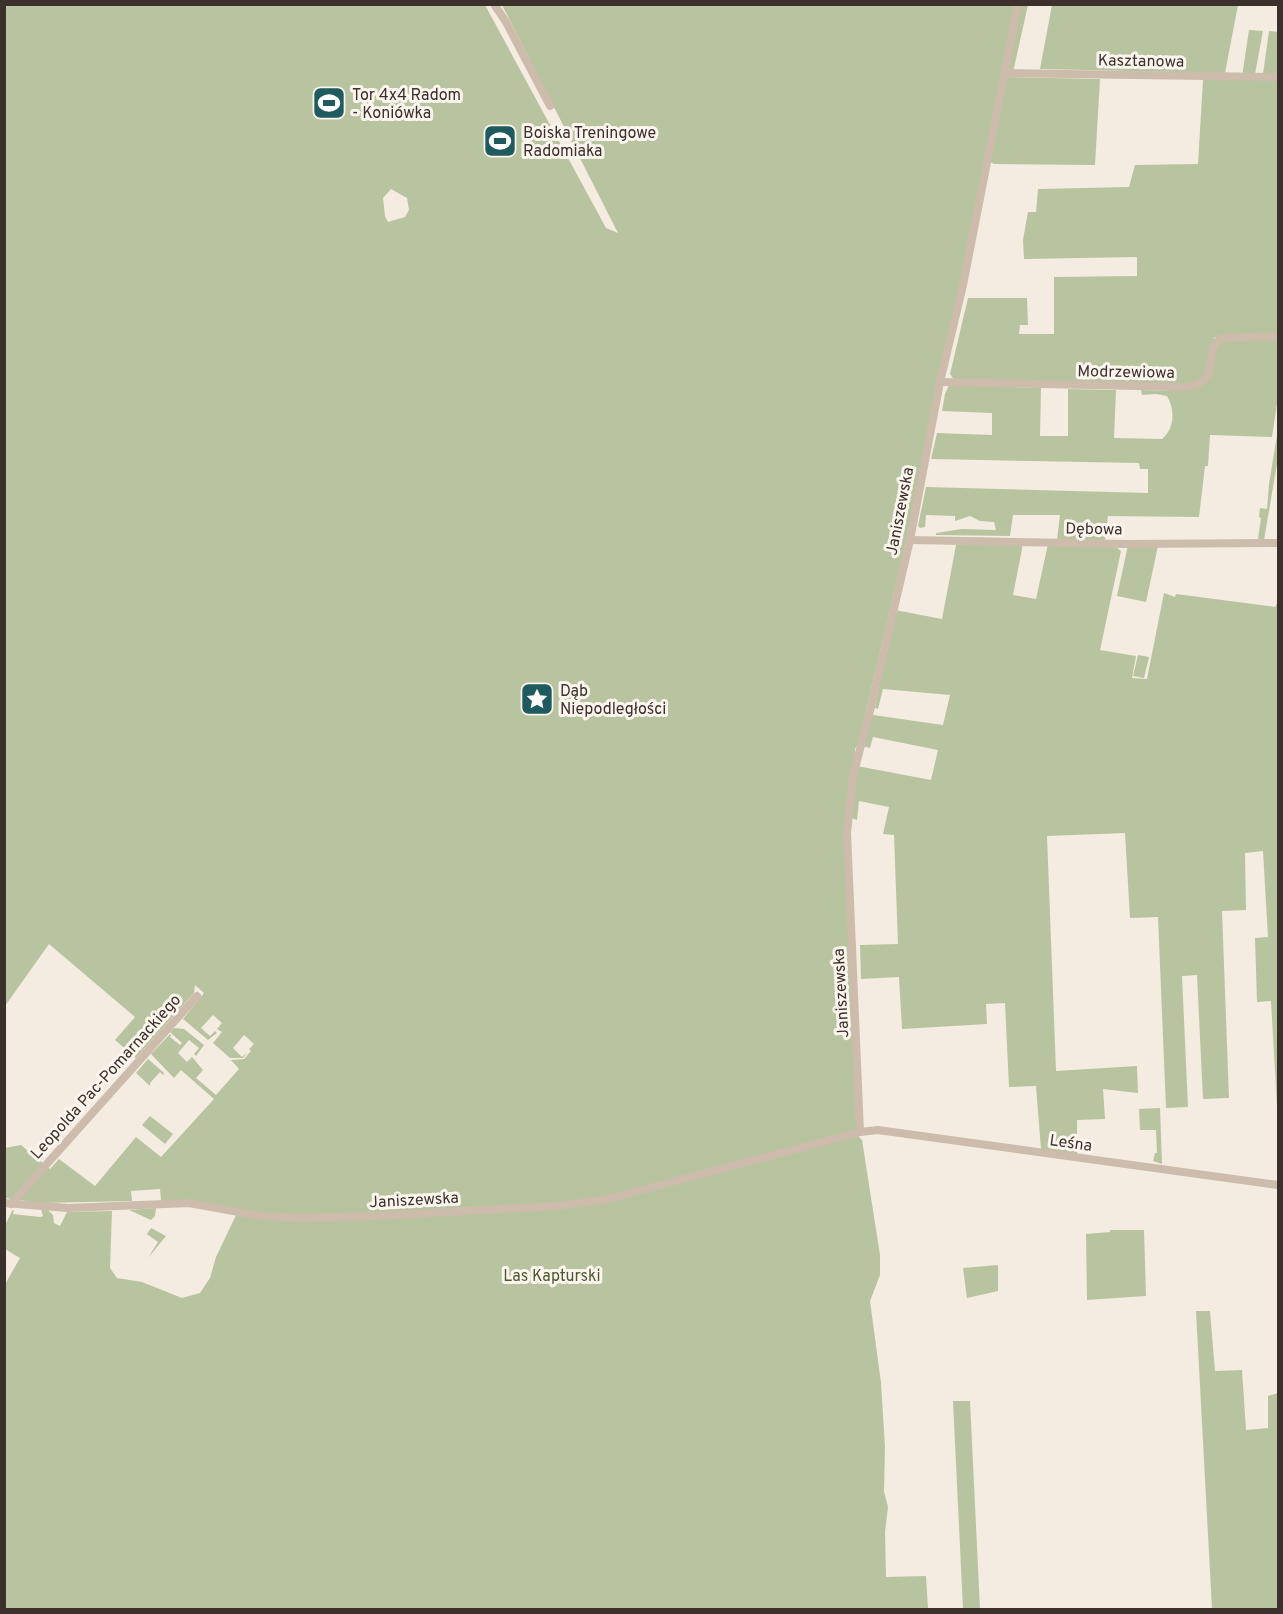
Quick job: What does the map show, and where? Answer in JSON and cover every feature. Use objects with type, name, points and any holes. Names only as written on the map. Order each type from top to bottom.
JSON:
[{"type":"street","points":[[494,4],[550,106]]},
{"type":"street","name":"Janiszewska","points":[[8,1203],[87,1208],[189,1203],[261,1216],[301,1218],[564,1206],[604,1200],[860,1132],[848,833],[849,807],[856,758],[867,726],[910,540],[1018,4]]},
{"type":"street","name":"Kasztanowa","points":[[1004,73],[1278,76]]},
{"type":"street","name":"Modrzewiowa","points":[[940,382],[1187,387],[1206,380],[1211,367],[1214,346],[1222,338],[1278,336]]},
{"type":"street","name":"Dębowa","points":[[910,540],[1125,544],[1278,543]]},
{"type":"street","name":"Leopolda Pac-Pomarnackiego","points":[[8,1203],[197,996]]},
{"type":"street","name":"Leśna","points":[[860,1132],[887,1131],[1278,1185]]},
{"type":"green space","name":"Las Kapturski","points":[[4,5],[485,5],[606,228],[618,233],[502,5],[1016,5],[933,426],[858,745],[855,749],[855,766],[846,830],[856,1119],[859,1137],[862,1140],[880,1255],[880,1275],[870,1301],[881,1383],[885,1447],[884,1492],[888,1507],[885,1532],[886,1577],[926,1576],[928,1609],[5,1609],[4,1286],[20,1258],[5,1249],[5,1225],[12,1211],[14,1210],[13,1214],[40,1217],[43,1216],[41,1209],[48,1210],[53,1215],[54,1223],[60,1226],[67,1212],[112,1211],[110,1268],[117,1278],[142,1282],[182,1298],[200,1293],[210,1278],[216,1257],[239,1209],[161,1200],[160,1189],[131,1191],[132,1201],[41,1203],[5,1198],[5,1148],[21,1145],[50,1169],[59,1159],[95,1186],[136,1137],[161,1157],[214,1099],[181,1070],[174,1078],[151,1054],[170,1034],[170,1037],[180,1045],[182,1043],[170,1032],[174,1028],[184,1029],[204,1045],[196,1056],[194,1054],[199,1048],[189,1040],[178,1053],[187,1062],[192,1057],[203,1070],[196,1078],[216,1095],[239,1069],[231,1060],[244,1059],[254,1044],[244,1035],[233,1048],[242,1057],[247,1053],[243,1058],[230,1058],[213,1043],[222,1032],[217,1029],[222,1023],[213,1015],[201,1028],[210,1036],[215,1031],[217,1033],[208,1040],[183,1019],[204,993],[195,985],[194,993],[136,1058],[115,1040],[135,1017],[49,944],[5,1006]],"holes":[[[391,189],[407,198],[409,210],[405,217],[388,222],[383,198]]]},
{"type":"green space","points":[[1021,5],[1028,5],[1013,72],[1008,68]]},
{"type":"green space","points":[[1052,5],[1238,5],[1225,73],[1040,69]]},
{"type":"green space","points":[[1249,30],[1263,31],[1255,74],[1243,74],[1243,70]]},
{"type":"green space","points":[[1269,31],[1278,32],[1278,75],[1263,74]]},
{"type":"green space","points":[[1006,77],[1100,79],[1095,165],[994,164],[990,162]]},
{"type":"green space","points":[[1203,80],[1278,80],[1278,334],[1225,335],[1213,338],[1222,341],[1278,339],[1278,397],[1272,437],[1210,435],[1208,466],[1205,466],[1199,517],[1108,516],[1105,540],[1057,540],[1060,515],[1013,515],[1010,536],[936,535],[936,533],[962,529],[996,530],[994,522],[980,521],[970,516],[955,521],[955,516],[926,515],[925,527],[920,528],[918,526],[926,487],[1148,493],[1148,469],[1140,469],[1139,463],[931,459],[937,433],[992,435],[992,413],[942,411],[949,385],[1041,388],[1040,436],[1068,436],[1068,389],[1116,390],[1114,438],[1162,439],[1166,435],[1172,419],[1167,396],[1142,395],[1141,390],[1176,391],[955,381],[950,374],[968,298],[1027,298],[1028,325],[1020,325],[1019,334],[1054,334],[1054,277],[1137,276],[1137,257],[1024,259],[1023,240],[1028,212],[1036,212],[1038,189],[1129,187],[1135,165],[1198,164]]},
{"type":"green space","points":[[1278,429],[1278,458],[1264,540],[1258,539],[1260,508],[1267,509]]},
{"type":"green space","points":[[1023,544],[1013,595],[1036,599],[1048,544],[1116,547],[1121,551],[1100,650],[1136,656],[1132,678],[1147,679],[1164,593],[1175,597],[1176,594],[1275,607],[1278,602],[1278,1124],[1271,1001],[1257,1002],[1255,938],[1268,937],[1263,851],[1245,853],[1246,910],[1222,911],[1229,1098],[1203,1099],[1197,975],[1182,976],[1188,1107],[1166,1108],[1158,917],[1130,918],[1125,833],[1047,836],[1056,1071],[1137,1066],[1138,1093],[1103,1089],[1105,1119],[1077,1120],[1077,1155],[1041,1149],[1036,1086],[1009,1087],[1005,1003],[986,1004],[987,1024],[902,1029],[899,977],[861,979],[860,945],[898,944],[894,835],[883,834],[889,807],[859,801],[857,820],[851,818],[857,766],[931,780],[938,750],[873,737],[870,748],[862,746],[873,715],[943,725],[950,695],[883,689],[878,709],[875,708],[895,610],[942,619],[956,545]]},
{"type":"green space","points":[[1128,545],[1158,546],[1146,602],[1117,596]]},
{"type":"green space","points":[[1138,655],[1149,657],[1144,678],[1133,676]]},
{"type":"green space","points":[[148,1059],[164,1073],[163,1075],[160,1072],[150,1086],[136,1073]]},
{"type":"green space","points":[[1160,1108],[1162,1164],[1153,1161],[1157,1153],[1156,1130],[1140,1130],[1139,1109]]},
{"type":"green space","points":[[150,1116],[173,1134],[165,1144],[142,1125]]},
{"type":"green space","points":[[156,1208],[155,1216],[151,1220],[129,1210]]},
{"type":"green space","points":[[151,1228],[166,1236],[148,1258],[158,1242],[147,1234]]},
{"type":"green space","points":[[1110,1230],[1144,1230],[1146,1296],[1087,1300],[1086,1234],[1110,1232]]},
{"type":"green space","points":[[998,1265],[998,1291],[967,1298],[963,1268]]},
{"type":"green space","points":[[1196,1311],[1210,1311],[1215,1371],[1242,1370],[1246,1430],[1268,1428],[1268,1396],[1278,1393],[1278,1609],[1212,1609]]},
{"type":"green space","points":[[953,1401],[970,1401],[980,1609],[963,1609]]},
{"type":"place","name":"Tor 4x4 Radom - Koniówka","points":[[329,103]]},
{"type":"place","name":"Boiska Treningowe Radomiaka","points":[[500,141]]},
{"type":"place","name":"Dąb Niepodległości","points":[[537,699]]}]
